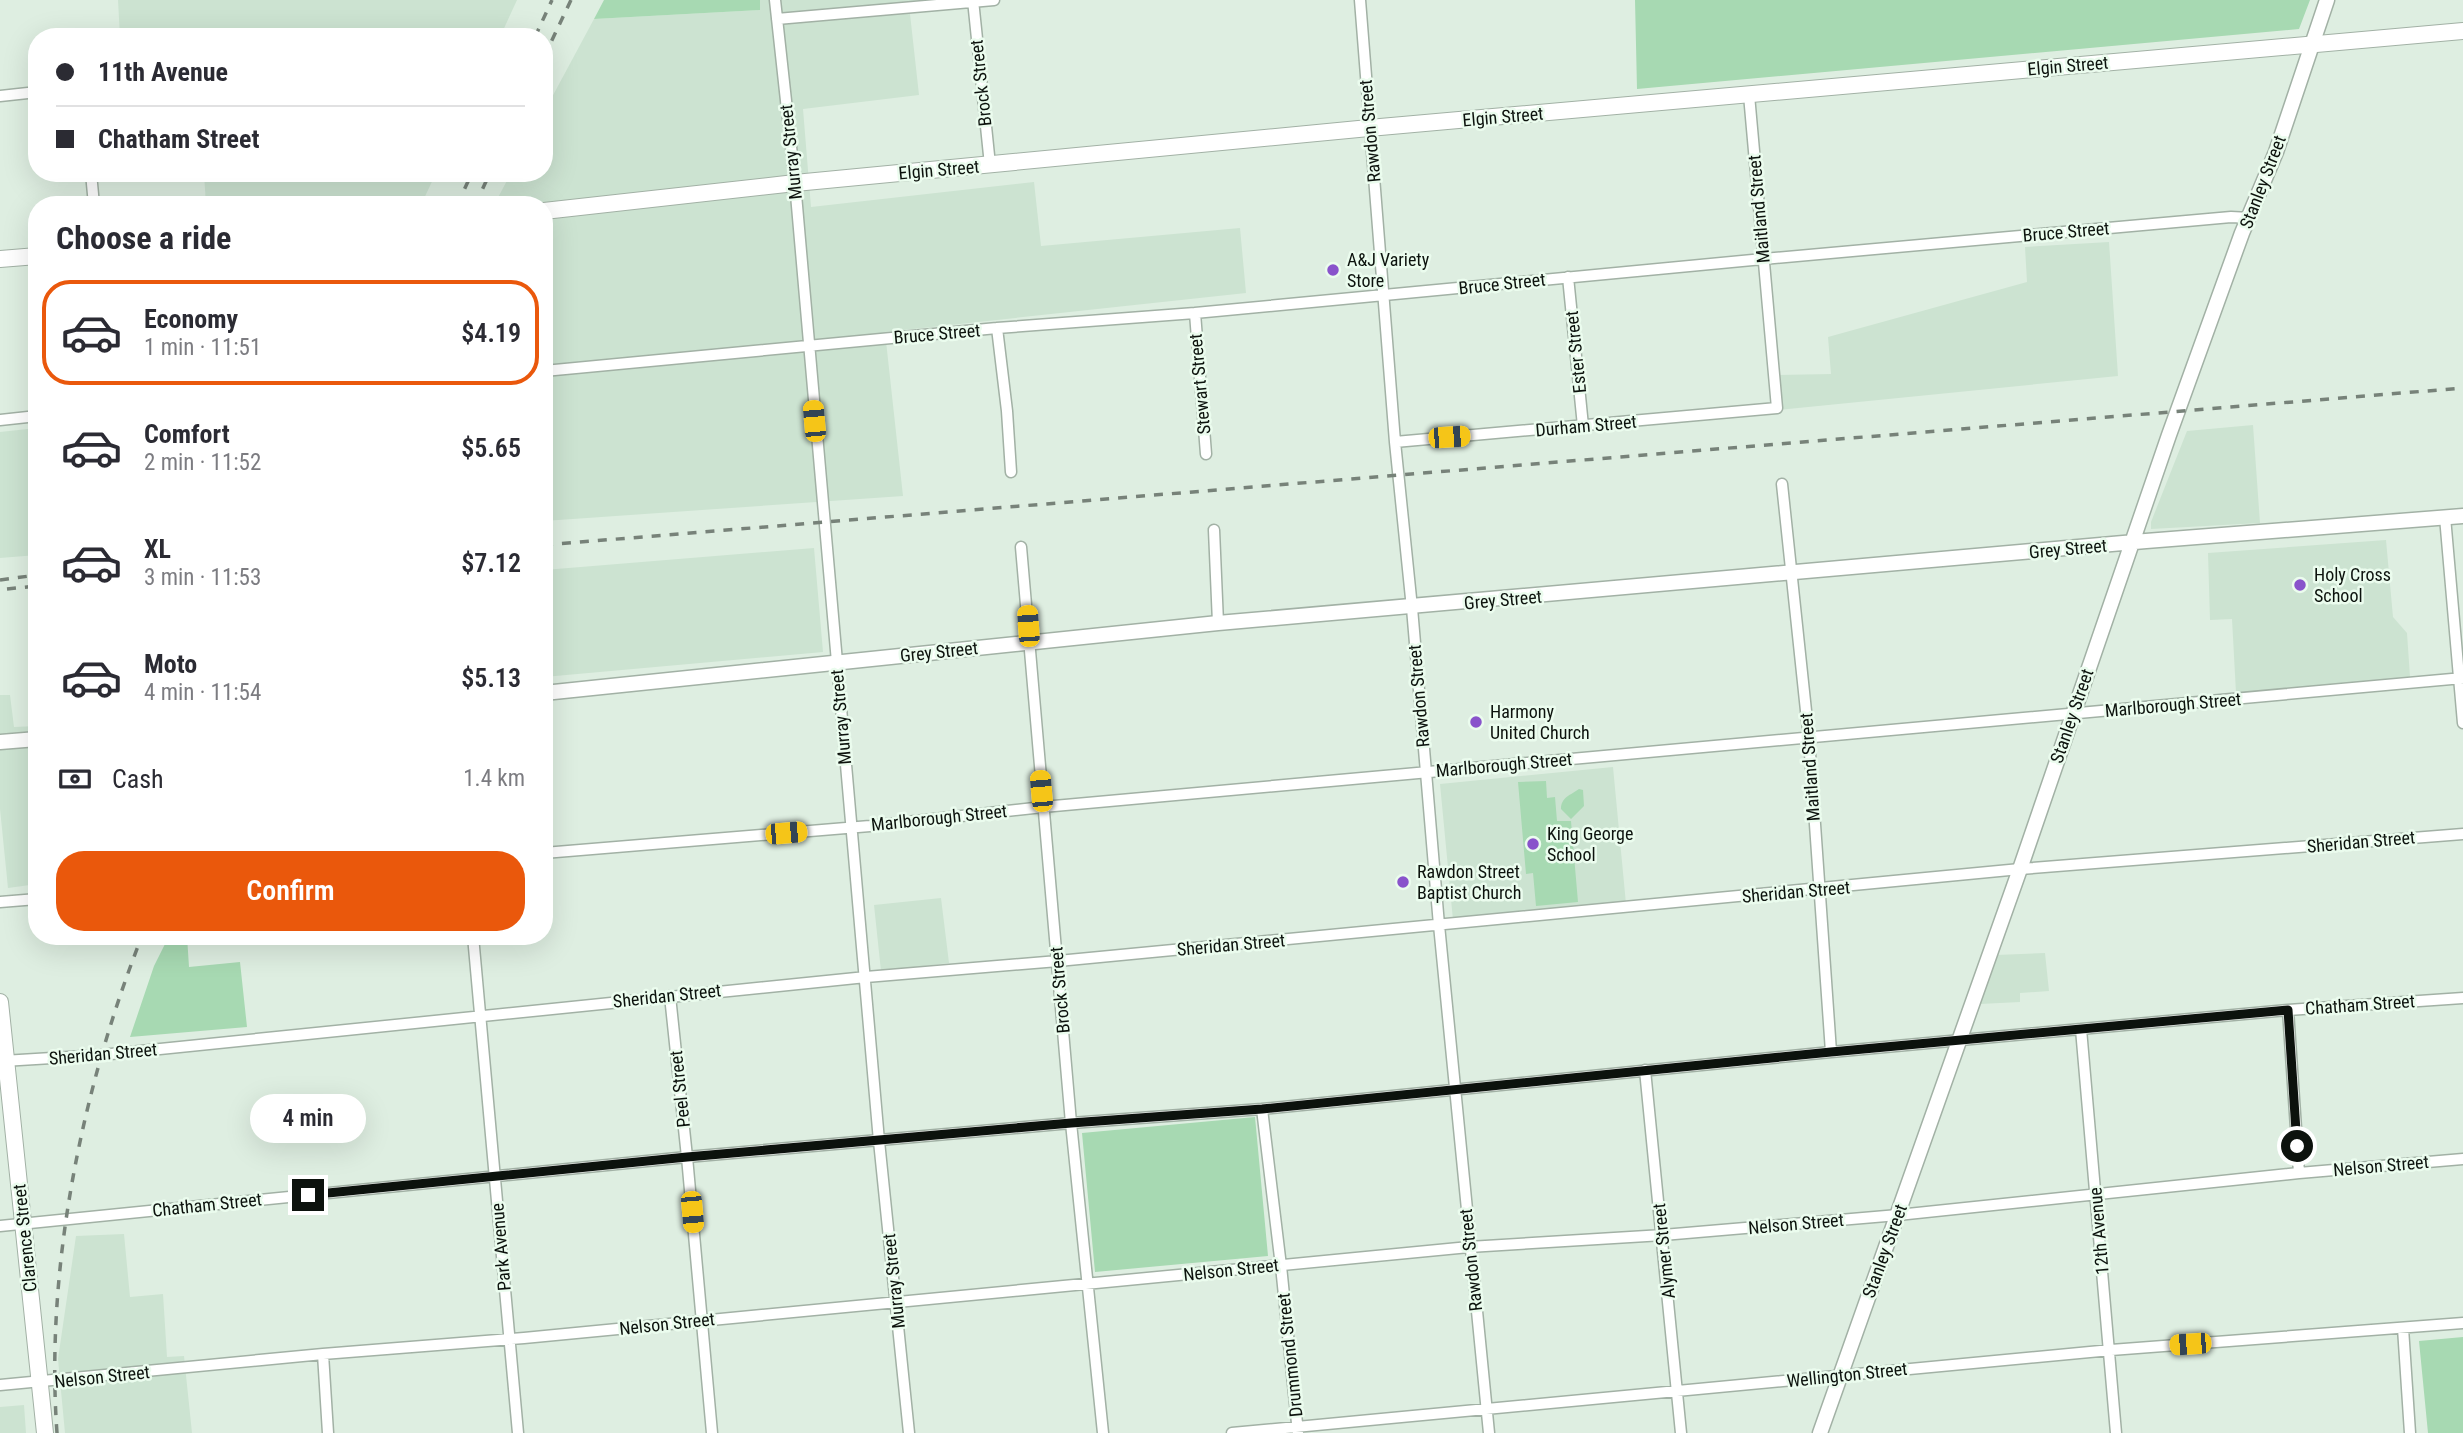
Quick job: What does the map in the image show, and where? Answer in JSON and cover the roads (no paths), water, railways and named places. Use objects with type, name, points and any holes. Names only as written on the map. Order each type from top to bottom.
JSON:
[{"type":"main road","name":"Elgin Street","points":[[553,210],[795,183],[1369,128],[2463,31]]},
{"type":"main road","points":[[5,257],[28,256]]},
{"type":"main road","name":"Clarence Street","points":[[0,1002],[3,1061],[45,1433]]},
{"type":"street","name":"Murray Street","points":[[775,0],[795,183],[807,346],[879,1141],[909,1433]]},
{"type":"street","points":[[777,19],[994,0]]},
{"type":"street","name":"Rawdon Street","points":[[1360,0],[1395,442],[1469,1247],[1489,1433]]},
{"type":"street","name":"Stanley Street","points":[[1821,1433],[2132,542],[2276,152],[2327,0]]},
{"type":"street","name":"Brock Street","points":[[973,1],[990,165]]},
{"type":"street","points":[[0,96],[28,93]]},
{"type":"street","name":"Maitland Street","points":[[1749,95],[1777,408]]},
{"type":"street","name":"Bruce Street","points":[[553,369],[1384,296],[1763,259],[2250,218]]},
{"type":"street","name":"Ester Street","points":[[1568,277],[1583,426]]},
{"type":"street","name":"Stewart Street","points":[[1195,313],[1206,454]]},
{"type":"street","points":[[998,328],[1012,472]]},
{"type":"street","name":"Durham Street","points":[[1395,442],[1777,408]]},
{"type":"street","points":[[0,420],[28,417]]},
{"type":"street","name":"Maitland Street","points":[[1782,484],[1810,739],[1831,1052]]},
{"type":"street","name":"Grey Street","points":[[553,692],[1218,623],[1412,608],[2132,542],[2463,516]]},
{"type":"street","points":[[2445,517],[2463,723]]},
{"type":"street","points":[[1214,530],[1218,623]]},
{"type":"street","name":"Brock Street","points":[[1021,547],[1071,1123],[1103,1433]]},
{"type":"street","name":"Marlborough Street","points":[[553,852],[2461,678]]},
{"type":"street","points":[[0,742],[28,740]]},
{"type":"street","name":"Sheridan Street","points":[[3,1061],[101,1055],[866,977],[1819,890],[2020,869],[2463,834]]},
{"type":"street","points":[[0,902],[28,900]]},
{"type":"street","name":"Park Avenue","points":[[474,945],[519,1433]]},
{"type":"street","name":"Peel Street","points":[[670,996],[712,1433]]},
{"type":"street","name":"Chatham Street","points":[[0,1226],[687,1157],[1262,1109],[2288,1010],[2463,998]]},
{"type":"street","points":[[2288,1010],[2299,1173]]},
{"type":"street","name":"12th Avenue","points":[[2081,1029],[2116,1433]]},
{"type":"street","name":"Alymer Street","points":[[1645,1070],[1681,1433]]},
{"type":"street","name":"Drummond Street","points":[[1262,1109],[1298,1430]]},
{"type":"street","name":"Nelson Street","points":[[0,1385],[1087,1285],[1469,1247],[1662,1235],[1898,1215],[2463,1158]]},
{"type":"street","name":"Wellington Street","points":[[1232,1433],[1298,1430],[1487,1409],[2110,1350],[2463,1323]]},
{"type":"street","points":[[2403,1328],[2410,1433]]},
{"type":"street","points":[[323,1354],[328,1433]]},
{"type":"railway","points":[[539,28],[552,0]]},
{"type":"railway","points":[[553,38],[571,0]]},
{"type":"railway","points":[[461,196],[468,182]]},
{"type":"railway","points":[[479,196],[486,182]]},
{"type":"railway","points":[[553,544],[2463,388]]},
{"type":"railway","points":[[0,580],[28,576]]},
{"type":"railway","points":[[7,589],[28,587]]},
{"type":"railway","points":[[57,1433],[57,1308],[72,1180],[102,1055],[139,945]]},
{"type":"place","name":"A&J Variety Store","points":[[1333,270]]},
{"type":"place","name":"Holy Cross School","points":[[2300,585]]},
{"type":"place","name":"Harmony United Church","points":[[1476,722]]},
{"type":"place","name":"King George School","points":[[1533,844]]},
{"type":"place","name":"Rawdon Street Baptist Church","points":[[1403,882]]}]
